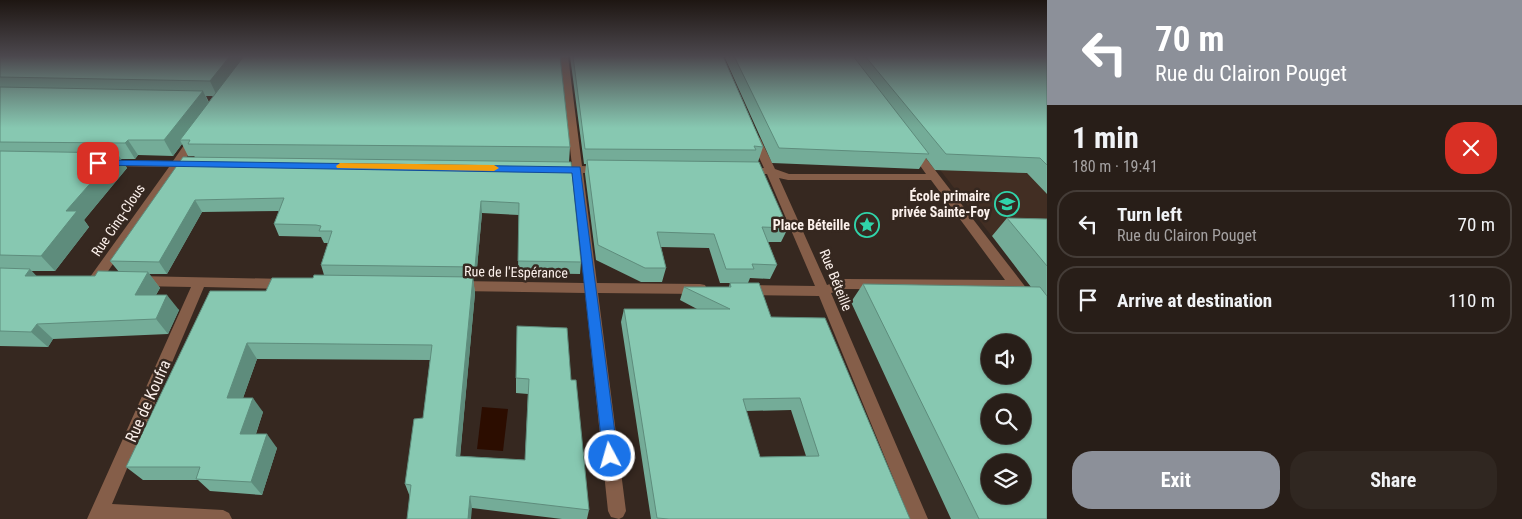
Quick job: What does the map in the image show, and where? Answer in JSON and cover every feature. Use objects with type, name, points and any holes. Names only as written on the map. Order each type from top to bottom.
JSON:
[{"type":"street","points":[[567,80],[576,170],[592,288],[616,511]]},
{"type":"street","name":"Rue Cinq-Clous","points":[[96,280],[204,124]]},
{"type":"street","name":"Rue Béteille","points":[[750,127],[796,225],[822,291],[920,519]]},
{"type":"street","points":[[910,144],[997,262],[1029,301]]},
{"type":"street","points":[[98,163],[205,164]]},
{"type":"street","points":[[547,169],[615,170]]},
{"type":"street","points":[[740,171],[769,171],[788,176],[934,177]]},
{"type":"street","points":[[78,279],[298,284]]},
{"type":"street","name":"Rue de Koufra","points":[[98,515],[200,282]]},
{"type":"street","points":[[736,290],[822,291],[845,284],[1017,285]]},
{"type":"street","name":"Rue de l'Espérance","points":[[445,286],[717,290]]},
{"type":"street","points":[[98,515],[223,519]]},
{"type":"shaded area","name":"École primaire privée Sainte-Foy","points":[[1047,142],[1047,307],[930,157]]},
{"type":"shaded area","points":[[482,407],[508,409],[503,451],[477,449]]},
{"type":"building","points":[[169,80],[211,80],[210,81]]},
{"type":"building","points":[[226,80],[563,80],[570,147],[188,144],[190,140],[180,140]]},
{"type":"building","points":[[576,80],[734,80],[763,147],[754,146],[756,150],[585,149]]},
{"type":"building","points":[[746,80],[872,80],[929,154],[779,148]]},
{"type":"building","points":[[885,80],[1047,80],[1047,165],[1040,158],[946,154]]},
{"type":"building","points":[[0,87],[203,91],[164,140],[128,140],[125,143],[0,142]]},
{"type":"building","points":[[0,151],[117,153],[66,211],[77,211],[41,256],[0,255]]},
{"type":"building","points":[[183,157],[571,162],[581,262],[518,261],[519,203],[481,201],[475,267],[321,265],[332,231],[319,231],[321,226],[316,225],[274,224],[284,198],[195,200],[159,262],[110,261]]},
{"type":"building","points":[[587,160],[759,162],[788,228],[762,227],[777,265],[752,264],[754,269],[726,269],[714,234],[657,232],[666,268],[645,268],[598,245]]},
{"type":"building","points":[[1007,218],[1047,219],[1047,266]]},
{"type":"building","points":[[0,268],[30,269],[25,276],[95,276],[98,271],[148,272],[135,295],[167,295],[156,319],[37,324],[31,332],[0,331]]},
{"type":"building","points":[[314,275],[473,277],[456,456],[525,460],[529,379],[516,378],[517,326],[567,328],[571,380],[576,380],[589,510],[470,496],[468,519],[407,519],[411,485],[405,484],[414,419],[423,418],[432,345],[247,343],[227,398],[253,398],[240,434],[267,434],[251,482],[196,479],[200,467],[126,467],[210,291],[266,291],[272,278],[313,278]]},
{"type":"building","points":[[730,283],[759,283],[771,317],[825,318],[910,519],[657,518],[624,309],[730,309],[684,287],[731,287]],"holes":[[[800,398],[819,456],[760,457],[743,399]]]},
{"type":"building","points":[[863,284],[1040,287],[1047,296],[1047,519],[979,519]]},
{"type":"slow traffic","points":[[340,166],[494,168]]},
{"type":"place","name":"École primaire privée Sainte-Foy","points":[[1007,204]]},
{"type":"place","name":"Place Béteille","points":[[867,225]]},
{"type":"route","points":[[98,163],[576,170],[592,288],[610,456]]}]
